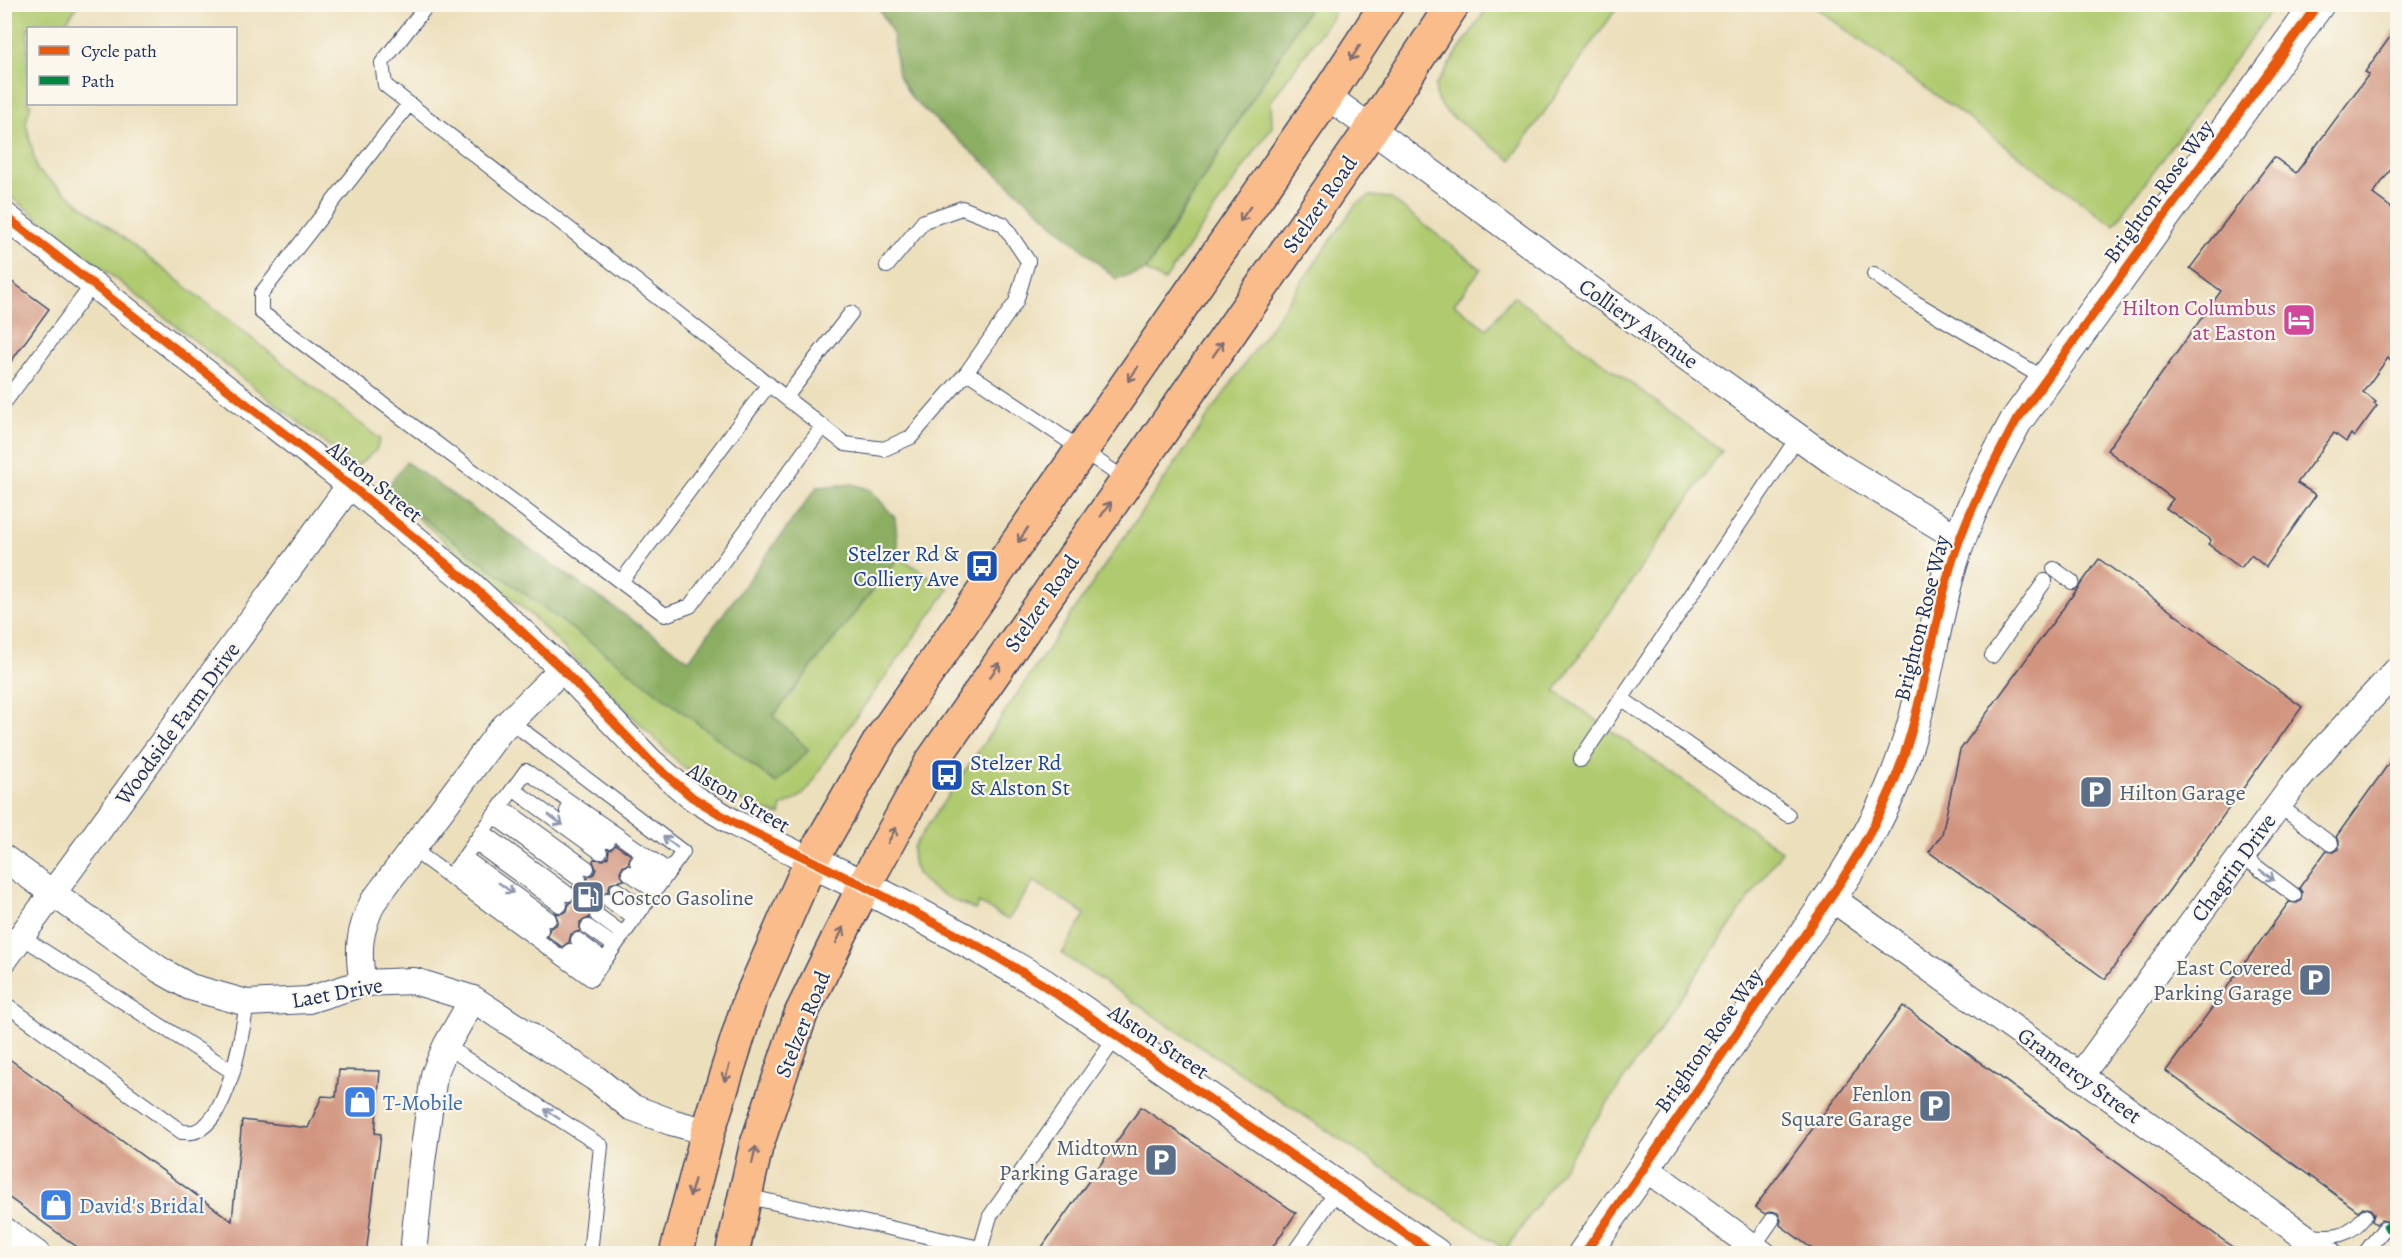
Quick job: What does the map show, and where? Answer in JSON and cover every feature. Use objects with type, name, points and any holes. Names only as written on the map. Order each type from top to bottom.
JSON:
[{"type":"main road","points":[[676,1254],[708,1132],[749,1002],[811,861],[880,741],[1327,96],[1387,4]]},
{"type":"main road","name":"Stelzer Road","points":[[732,1254],[756,1147],[801,1014],[864,886],[931,763],[1372,128],[1453,4]]},
{"type":"street","name":"Brighton Rose Way","points":[[1584,1254],[1830,897],[1872,831],[1903,760],[1916,720],[1944,591],[1960,539],[2016,421],[2318,4]]},
{"type":"street","name":"Colliery Avenue","points":[[1327,96],[1524,241],[1798,437],[1875,489],[1960,539]]},
{"type":"street","name":"Alston Street","points":[[4,215],[350,485],[467,581],[562,669],[651,762],[692,796],[736,824],[864,886],[997,957],[1042,984],[1435,1254]]},
{"type":"street","name":"Woodside Farm Drive","points":[[4,960],[350,485]]},
{"type":"street","points":[[363,983],[358,958],[363,923],[373,902],[500,731],[562,669]]},
{"type":"street","name":"Chagrin Drive","points":[[2080,1076],[2278,805],[2321,751],[2397,669]]},
{"type":"street","name":"Laet Drive","points":[[4,858],[160,970],[190,987],[248,1003],[308,1000],[363,983],[414,981],[473,999],[595,1078],[631,1107],[671,1122],[708,1132]]},
{"type":"street","name":"Gramercy Street","points":[[1830,897],[2329,1254]]},
{"type":"street","points":[[412,1254],[434,1075],[446,1046],[473,999]]},
{"type":"street","points":[[1644,1167],[1758,1250]]},
{"type":"street","points":[[4,1230],[37,1254]]},
{"type":"lane","points":[[428,4],[382,63],[385,86],[845,444],[884,449],[911,437],[967,372],[1016,302],[1028,261],[1003,224],[962,208],[924,221],[887,266]]},
{"type":"lane","points":[[409,104],[261,294],[261,312],[665,615],[690,606],[823,426]]},
{"type":"lane","points":[[1874,274],[1916,303],[2045,379]]},
{"type":"lane","points":[[4,403],[93,284]]},
{"type":"lane","points":[[786,397],[851,313]]},
{"type":"lane","points":[[967,372],[1126,480]]},
{"type":"lane","points":[[621,582],[769,384]]},
{"type":"lane","points":[[1580,760],[1798,437]]},
{"type":"lane","points":[[2054,569],[2072,582]]},
{"type":"lane","points":[[1992,656],[2044,582]]},
{"type":"lane","points":[[1622,698],[1788,815]]},
{"type":"lane","points":[[456,867],[591,979],[683,852],[510,721]]},
{"type":"lane","points":[[456,867],[526,771],[662,881]]},
{"type":"lane","points":[[517,783],[604,846]]},
{"type":"lane","points":[[2278,805],[2331,844]]},
{"type":"lane","points":[[497,811],[583,874]]},
{"type":"lane","points":[[478,837],[564,899]]},
{"type":"lane","points":[[412,849],[456,867],[545,924]]},
{"type":"lane","points":[[2241,855],[2294,895]]},
{"type":"lane","points":[[633,868],[662,881]]},
{"type":"lane","points":[[613,895],[639,913]]},
{"type":"lane","points":[[597,915],[623,934]]},
{"type":"lane","points":[[588,927],[615,946]]},
{"type":"lane","points":[[22,937],[233,1072]]},
{"type":"lane","points":[[574,946],[601,965]]},
{"type":"lane","points":[[4,1003],[182,1132],[195,1132],[213,1114],[229,1086],[248,1003]]},
{"type":"lane","points":[[745,1196],[979,1251],[990,1216],[1117,1036]]},
{"type":"lane","points":[[446,1046],[601,1146],[590,1254]]},
{"type":"lane","points":[[1293,1254],[1339,1188]]},
{"type":"lane","points":[[2298,1231],[2329,1237],[2344,1235],[2358,1226],[2365,1216]]},
{"type":"lane","points":[[1758,1250],[1772,1220]]},
{"type":"lane","points":[[2364,1254],[2384,1229]]},
{"type":"green space","points":[[4,5],[78,5],[63,27],[27,27],[27,105],[31,105],[26,123],[37,170],[380,439],[376,450],[356,467],[5,192]]},
{"type":"green space","points":[[877,5],[1311,5],[1145,271],[1116,279],[913,100],[898,75],[892,32]]},
{"type":"green space","points":[[1311,5],[1338,5],[1332,8],[1335,13],[1271,101],[1272,127],[1164,281],[1146,271]]},
{"type":"green space","points":[[1489,5],[1619,5],[1511,160],[1447,113],[1437,100],[1435,86]]},
{"type":"green space","points":[[1812,5],[2275,5],[2114,225]]},
{"type":"green space","points":[[1370,196],[1390,198],[1481,269],[1454,304],[1487,329],[1513,296],[1722,451],[1555,691],[1782,851],[1506,1250],[1062,954],[1085,914],[1034,881],[1008,920],[979,903],[975,910],[931,888],[916,871],[913,860],[913,847],[1120,543],[1356,204]]},
{"type":"green space","points":[[406,462],[689,660],[817,487],[853,484],[871,490],[895,518],[899,557],[773,716],[809,750],[776,783],[385,490]]},
{"type":"green space","points":[[385,490],[776,783],[773,716],[899,557],[949,589],[825,760],[809,788],[798,798],[782,806],[780,815],[755,808],[720,790],[681,765],[530,614]]},
{"type":"building","name":"Hilton Columbus at Easton","points":[[2397,27],[2397,161],[2373,194],[2397,212],[2397,368],[2388,358],[2363,392],[2376,402],[2374,404],[2377,406],[2354,437],[2351,434],[2346,442],[2334,433],[2297,483],[2316,495],[2266,567],[2251,555],[2241,568],[2208,544],[2211,540],[2166,508],[2173,499],[2107,450],[2221,291],[2190,268],[2274,157],[2296,173],[2369,74],[2365,72]]},
{"type":"building","points":[[4,276],[49,309],[4,371]]},
{"type":"building","name":"Hilton Garage","points":[[2099,559],[2302,707],[2105,979],[1929,852],[1942,834],[1960,750]]},
{"type":"building","name":"East Covered Parking Garage","points":[[2397,752],[2397,1239],[2391,1235],[2393,1226],[2389,1222],[2381,1220],[2376,1224],[2372,1221],[2374,1214],[2370,1209],[2363,1207],[2358,1211],[2166,1071],[2289,902],[2297,903],[2301,900],[2302,892],[2299,888],[2326,851],[2334,852],[2339,849],[2339,841],[2336,837]]},
{"type":"building","points":[[616,845],[631,855],[628,864],[622,867],[620,872],[624,880],[610,884],[608,891],[600,898],[603,908],[597,906],[590,909],[589,918],[580,922],[580,931],[571,934],[569,942],[562,947],[547,936],[550,928],[558,921],[555,912],[560,914],[567,911],[569,903],[577,896],[573,887],[579,888],[586,885],[588,877],[594,874],[596,869],[594,859],[604,860],[608,857],[609,850]]},
{"type":"building","name":"Fenlon Square Garage","points":[[1903,1006],[2242,1254],[1819,1254],[1780,1225],[1781,1220],[1778,1213],[1772,1211],[1765,1214],[1755,1207]]},
{"type":"building","points":[[4,1055],[232,1221],[242,1120],[308,1128],[322,1096],[336,1097],[339,1070],[380,1071],[375,1133],[381,1134],[366,1254],[87,1254],[4,1194]]},
{"type":"building","name":"Midtown Parking Garage","points":[[1141,1107],[1296,1213],[1268,1254],[1037,1254]]},
{"type":"marked path","points":[[2384,1229],[2398,1221]]},
{"type":"cycle path","points":[[1584,1254],[1833,893],[1879,816],[1902,762],[1910,735],[1956,549],[1979,493],[2016,421],[2318,4]]},
{"type":"cycle path","points":[[4,215],[350,485],[467,581],[562,669],[651,762],[692,797],[736,824],[864,886],[987,951],[1042,984],[1435,1254]]},
{"type":"place","name":"Hilton Columbus at Easton","points":[[2299,320]]},
{"type":"place","name":"Stelzer Rd & Colliery Ave","points":[[982,566]]},
{"type":"place","name":"Stelzer Rd & Alston St","points":[[947,775]]},
{"type":"place","name":"Hilton Garage","points":[[2096,792]]},
{"type":"place","name":"Costco Gasoline","points":[[588,897]]},
{"type":"place","name":"East Covered Parking Garage","points":[[2315,980]]},
{"type":"place","name":"T-Mobile","points":[[360,1102]]},
{"type":"place","name":"Fenlon Square Garage","points":[[1935,1106]]},
{"type":"place","name":"Midtown Parking Garage","points":[[1161,1160]]},
{"type":"place","name":"David's Bridal","points":[[56,1205]]}]
